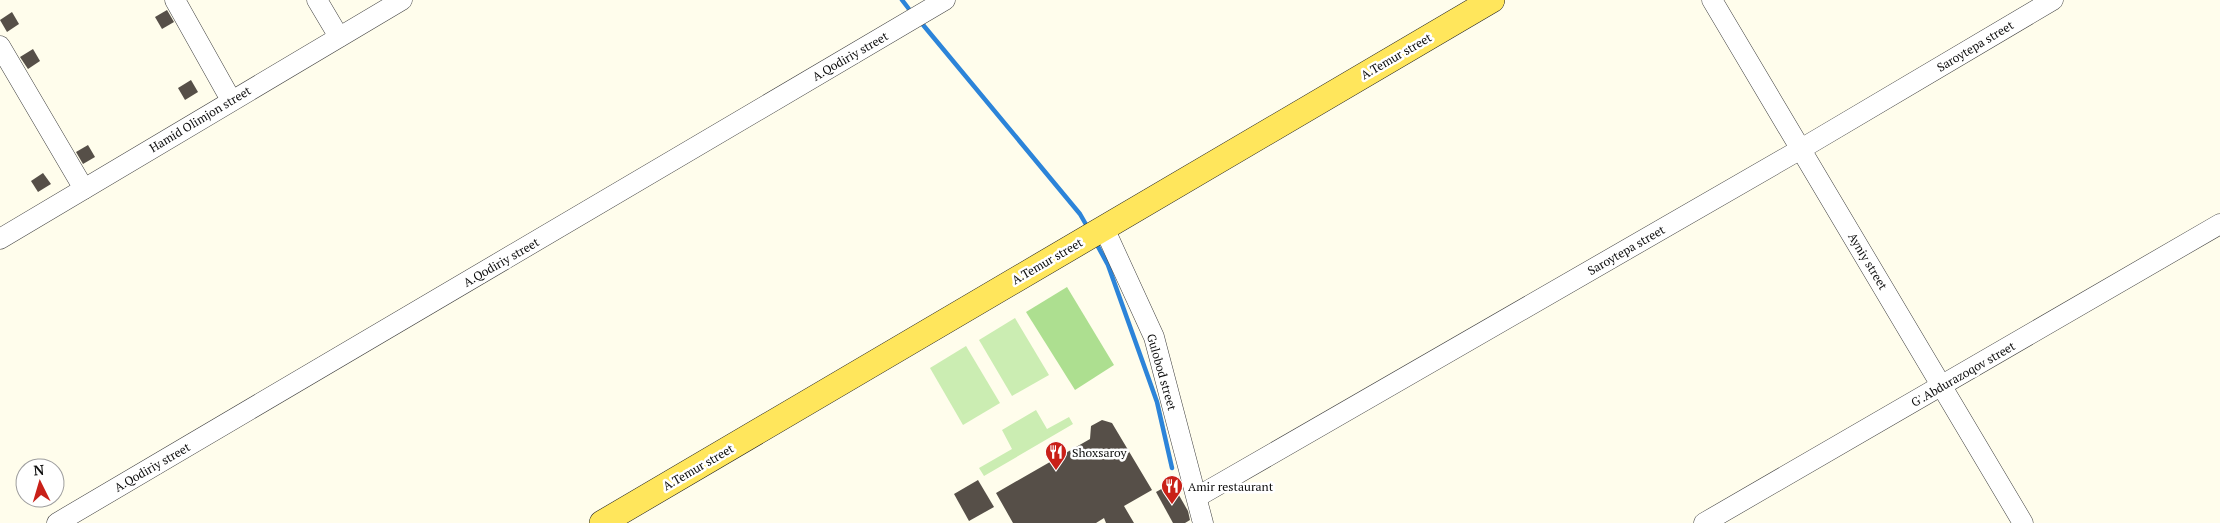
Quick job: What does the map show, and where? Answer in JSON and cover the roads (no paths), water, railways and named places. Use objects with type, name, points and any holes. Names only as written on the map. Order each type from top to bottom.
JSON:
[{"type":"main road","name":"A.Temur street","points":[[602,523],[1492,0]]},
{"type":"street","points":[[175,0],[231,100]]},
{"type":"street","points":[[317,0],[339,37]]},
{"type":"street","name":"Hamid Olimjon street","points":[[0,239],[402,0]]},
{"type":"street","name":"A.Qodiriy street","points":[[57,523],[945,0]]},
{"type":"street","name":"Ayniy street","points":[[1712,0],[2023,523]]},
{"type":"street","name":"Saroytepa street","points":[[1196,497],[1801,149],[2053,0]]},
{"type":"street","points":[[0,46],[84,189]]},
{"type":"street","name":"G'.Abdurazoqov street","points":[[1704,523],[1942,387],[2220,224]]},
{"type":"street","name":"Gulobod street","points":[[1104,228],[1154,337],[1203,523]]},
{"type":"waterway","points":[[902,0],[912,13]]},
{"type":"waterway","points":[[919,20],[1080,214],[1088,228]]},
{"type":"waterway","points":[[1095,241],[1108,265],[1157,402],[1172,468]]},
{"type":"place","name":"Shoxsaroy","points":[[1056,471]]},
{"type":"place","name":"Amir restaurant","points":[[1172,505]]}]
